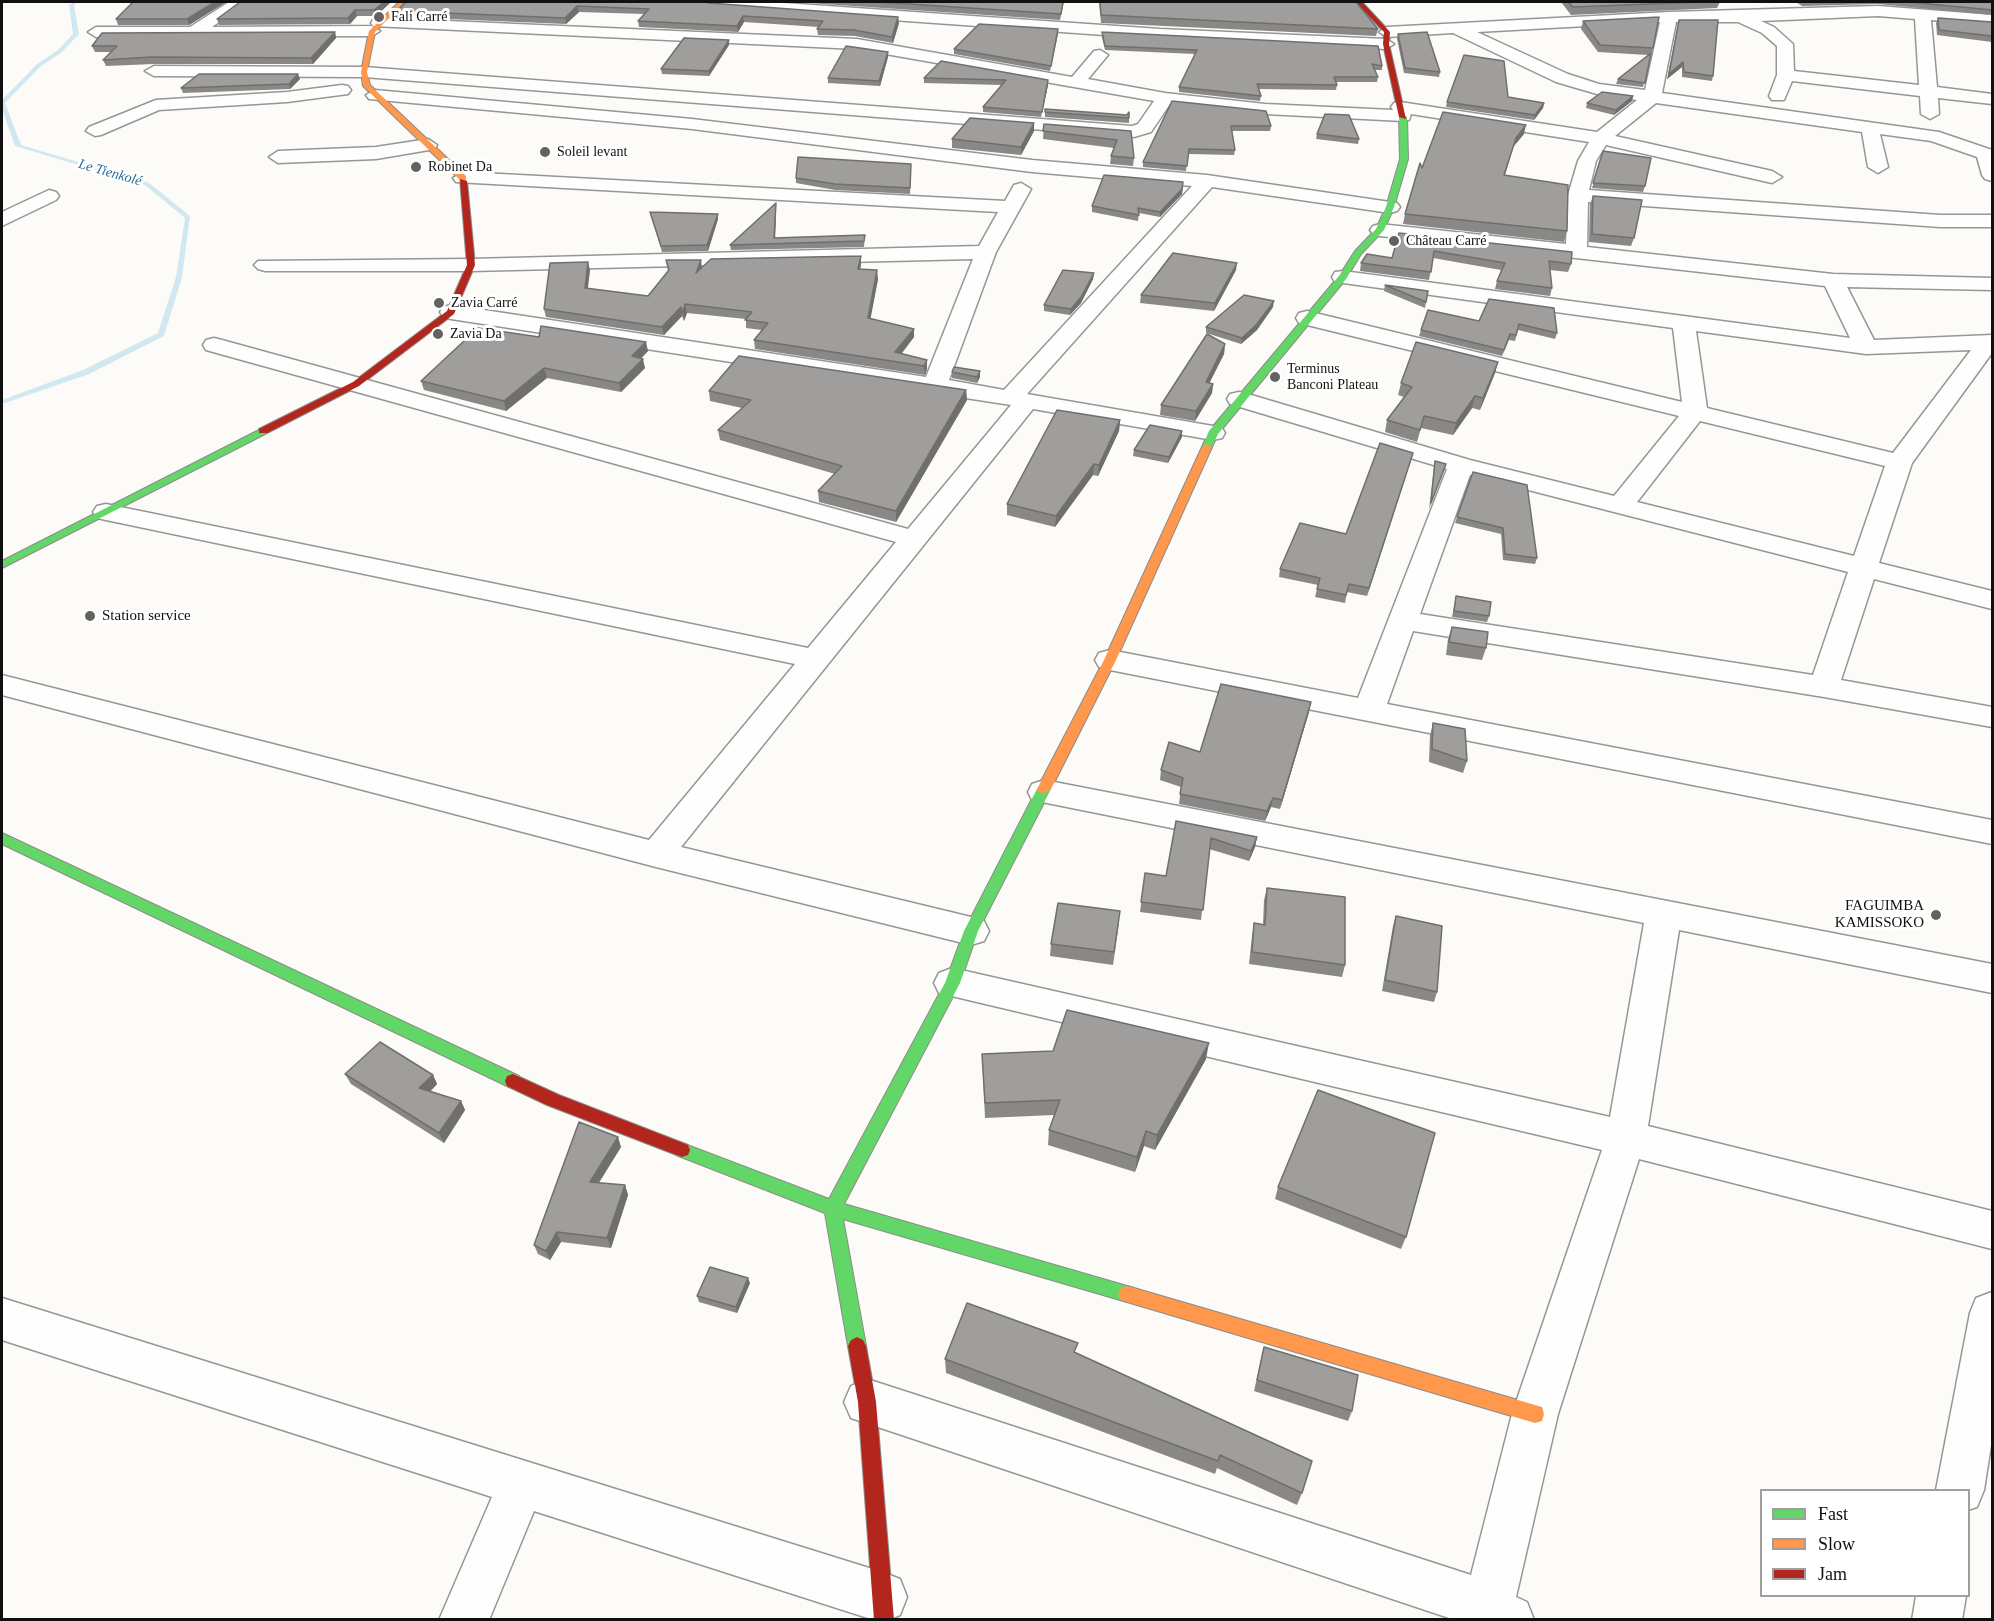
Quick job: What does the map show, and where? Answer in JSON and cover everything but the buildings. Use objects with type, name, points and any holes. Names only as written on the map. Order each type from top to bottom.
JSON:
[{"type":"street","points":[[195,31],[239,2]]},
{"type":"street","points":[[369,84],[376,27],[402,2]]},
{"type":"street","points":[[710,2],[891,8],[1160,34],[1387,38],[1454,28],[1669,16],[1741,16],[1877,6],[1923,14],[1992,20]]},
{"type":"street","points":[[2,1319],[522,1483],[883,1608],[867,1402],[833,1208],[951,983],[971,931],[1110,660],[1213,433],[1380,230],[1390,207],[1404,159],[1402,111],[1391,67],[1387,38],[1359,2]]},
{"type":"street","points":[[857,44],[891,8]]},
{"type":"street","points":[[1528,9],[1538,24]]},
{"type":"street","points":[[1923,14],[1932,136]]},
{"type":"street","points":[[1576,252],[1578,195],[1587,161],[1601,138],[1652,97],[1669,16]]},
{"type":"street","points":[[1741,16],[1768,30],[1785,44],[1786,75],[1771,115]]},
{"type":"street","points":[[96,32],[376,27],[857,44],[1165,98],[1264,109],[1402,111],[1601,138],[1772,177]]},
{"type":"street","points":[[1454,28],[1562,78],[1597,89],[1932,136],[1977,149],[1985,154],[1992,175]]},
{"type":"street","points":[[1077,82],[1100,55]]},
{"type":"street","points":[[1368,66],[1391,67]]},
{"type":"street","points":[[154,71],[1134,132],[1145,128],[1165,98]]},
{"type":"street","points":[[1786,75],[1992,99]]},
{"type":"street","points":[[369,84],[463,178],[1012,207]]},
{"type":"street","points":[[95,131],[156,105],[287,97],[369,84],[1032,166],[1207,181],[1390,207]]},
{"type":"street","points":[[1870,128],[1878,167]]},
{"type":"street","points":[[278,158],[376,153],[428,145]]},
{"type":"street","points":[[935,385],[986,252],[1032,166]]},
{"type":"street","points":[[2,566],[356,384],[451,312],[471,265],[463,178]]},
{"type":"street","points":[[656,854],[915,539],[1019,400],[1207,181]]},
{"type":"street","points":[[1578,195],[1940,221],[1992,221]]},
{"type":"street","points":[[2,220],[48,196]]},
{"type":"street","points":[[1380,230],[1833,280],[1992,284]]},
{"type":"street","points":[[265,265],[471,265],[986,252]]},
{"type":"street","points":[[1343,277],[1866,347],[1990,342]]},
{"type":"street","points":[[1833,280],[1866,347]]},
{"type":"street","points":[[451,312],[935,385],[1213,433]]},
{"type":"street","points":[[1307,318],[1899,462]]},
{"type":"street","points":[[1620,506],[1695,411],[1684,324]]},
{"type":"street","points":[[1824,687],[1899,462],[1990,342]]},
{"type":"street","points":[[214,345],[915,539]]},
{"type":"street","points":[[1239,399],[1461,465],[1992,600]]},
{"type":"street","points":[[1370,710],[1461,465]]},
{"type":"street","points":[[106,512],[816,659]]},
{"type":"street","points":[[1402,620],[1824,687],[1992,717]]},
{"type":"street","points":[[1110,660],[1992,831]]},
{"type":"street","points":[[2,685],[656,854],[971,931]]},
{"type":"street","points":[[1044,792],[1992,978]]},
{"type":"street","points":[[2,838],[553,1100],[833,1208],[1535,1414]]},
{"type":"street","points":[[867,1402],[1481,1611],[1535,1414],[1626,1138],[1664,912]]},
{"type":"street","points":[[951,983],[1626,1138],[1992,1230]]},
{"type":"street","points":[[1960,1489],[1988,1365],[1992,1313]]},
{"type":"street","points":[[464,1620],[522,1483]]},
{"type":"street","points":[[1937,1620],[1941,1597]]},
{"type":"waterway","name":"Le Tienkolé","points":[[2,402],[86,372],[161,334],[179,277],[188,217],[147,184],[18,146],[2,103],[38,66],[60,51],[76,34],[71,5],[75,2]]},
{"type":"traffic: fast","points":[[1207,447],[1213,433],[1343,277],[1358,253],[1380,230],[1390,207],[1404,159],[1403,117]]},
{"type":"traffic: fast","points":[[2,565],[263,431]]},
{"type":"traffic: fast","points":[[857,1346],[833,1208],[952,983],[971,931],[1044,789]]},
{"type":"traffic: fast","points":[[2,838],[513,1081]]},
{"type":"traffic: fast","points":[[682,1150],[833,1208],[1127,1294]]},
{"type":"traffic: slow","points":[[402,2],[372,31],[364,72],[367,86],[463,178],[463,181]]},
{"type":"traffic: slow","points":[[1044,789],[1110,660],[1207,447]]},
{"type":"traffic: slow","points":[[1127,1294],[1535,1414]]},
{"type":"traffic: jam","points":[[1359,2],[1387,32],[1386,44],[1403,117]]},
{"type":"traffic: jam","points":[[263,431],[356,384],[451,312],[471,265],[463,181]]},
{"type":"traffic: jam","points":[[513,1081],[553,1100],[682,1150]]},
{"type":"traffic: jam","points":[[857,1346],[867,1402],[884,1620]]},
{"type":"place","name":"Fali Carré","points":[[379,17]]},
{"type":"place","name":"Soleil levant","points":[[545,152]]},
{"type":"place","name":"Robinet Da","points":[[416,167]]},
{"type":"place","name":"Château Carré","points":[[1394,241]]},
{"type":"place","name":"Zavia Carré","points":[[439,303]]},
{"type":"place","name":"Zavia Da","points":[[438,334]]},
{"type":"place","name":"Terminus Banconi Plateau","points":[[1275,377]]},
{"type":"place","name":"Station service","points":[[90,616]]},
{"type":"place","name":"FAGUIMBA KAMISSOKO","points":[[1936,915]]}]
